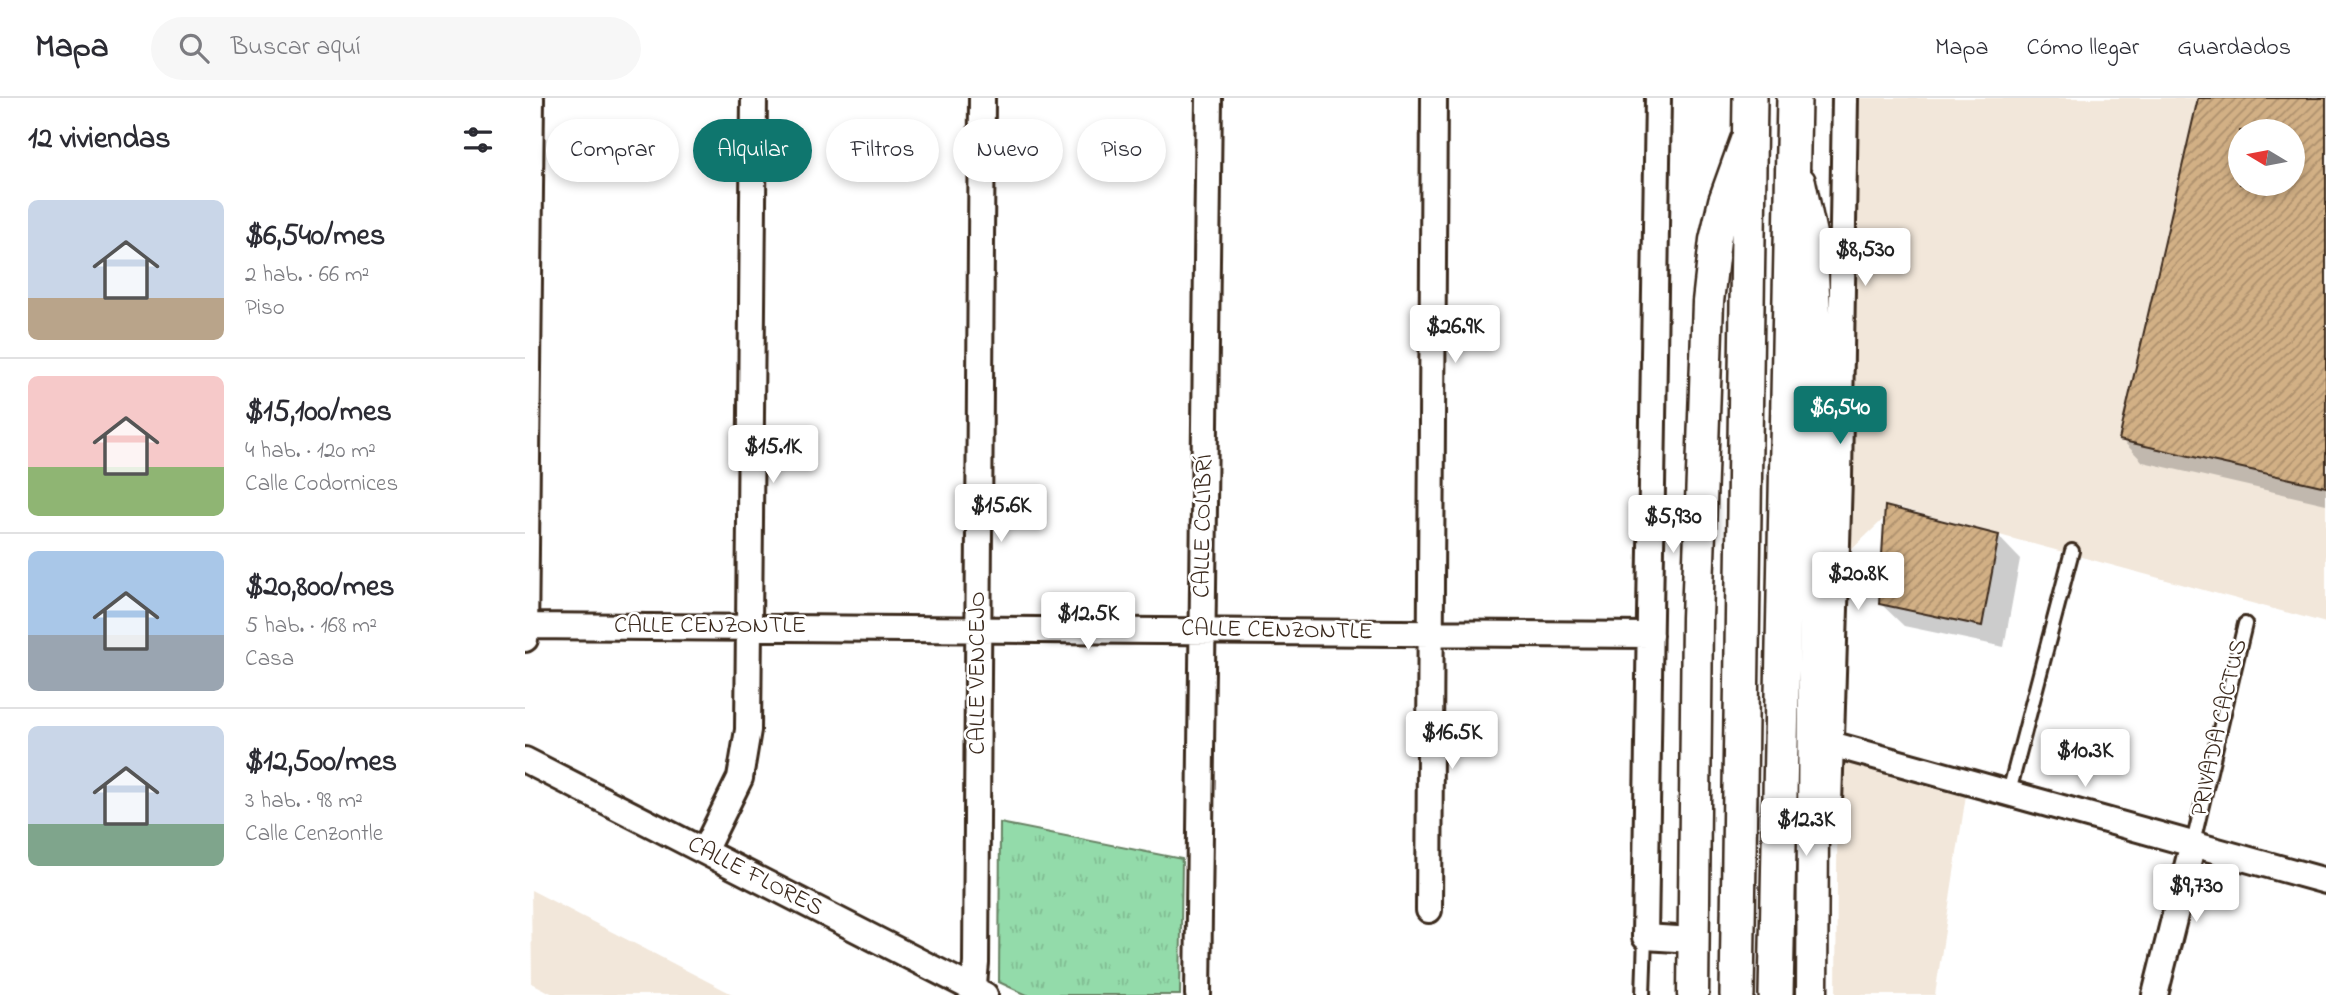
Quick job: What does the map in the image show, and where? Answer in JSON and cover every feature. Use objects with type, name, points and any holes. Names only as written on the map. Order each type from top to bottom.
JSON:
[{"type":"main road","points":[[1776,995],[1794,98]]},
{"type":"main road","points":[[1737,995],[1750,114]]},
{"type":"street","points":[[525,639],[531,98]]},
{"type":"street","points":[[703,851],[735,788],[745,754],[749,626],[754,98]]},
{"type":"street","name":"CALLE VENCEJO","points":[[977,993],[982,98]]},
{"type":"street","name":"CALLE COLIBRÍ","points":[[1198,995],[1209,98]]},
{"type":"street","points":[[1429,910],[1434,98]]},
{"type":"street","points":[[1658,98],[1645,937],[1693,940]]},
{"type":"street","points":[[1812,835],[1827,815],[1831,744],[1845,98]]},
{"type":"street","points":[[1693,995],[1697,605],[1708,302],[1715,240],[1750,114]]},
{"type":"street","points":[[1793,158],[1811,234],[1815,295],[1812,995]]},
{"type":"street","name":"CALLE CENZONTLE","points":[[525,626],[1650,635]]},
{"type":"street","points":[[1831,744],[2326,881]]},
{"type":"street","name":"CALLE FLORES","points":[[525,760],[977,993]]},
{"type":"street","name":"PRIVADA CACTUS","points":[[2155,995],[2193,843]]},
{"type":"lane","points":[[2009,792],[2072,551]]},
{"type":"lane","name":"PRIVADA CACTUS","points":[[2193,843],[2245,624]]},
{"type":"lane","points":[[1643,995],[1645,937]]},
{"type":"shaded area","points":[[1850,98],[2326,98],[2326,623],[1896,507],[1847,554]]},
{"type":"shaded area","points":[[1838,759],[1966,795],[1935,995],[1836,995]]},
{"type":"shaded area","points":[[531,890],[734,995],[555,995],[532,983]]},
{"type":"green space","points":[[1000,823],[1182,859],[1180,995],[1027,995],[999,982]]},
{"type":"building","points":[[2198,98],[2326,98],[2326,487],[2119,440]]},
{"type":"building","points":[[1885,506],[1999,535],[1982,626],[1879,604]]}]
